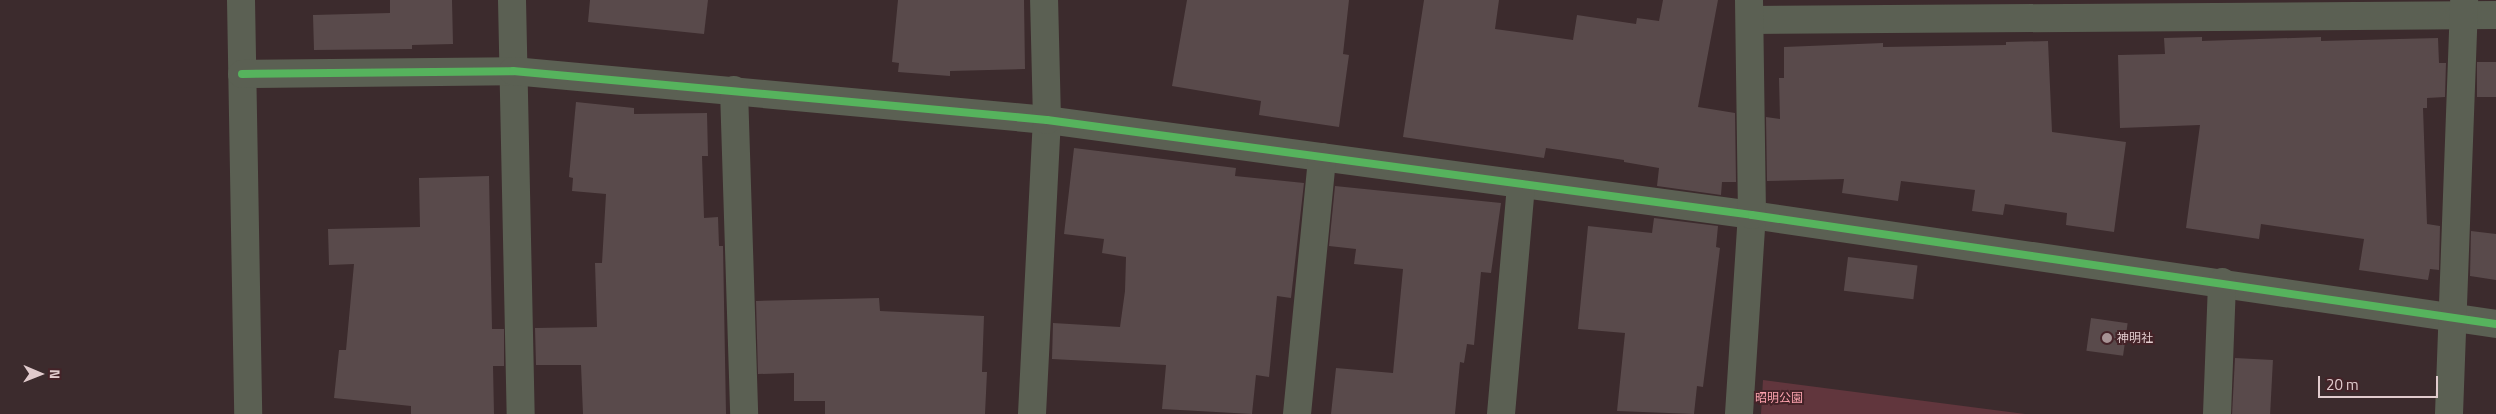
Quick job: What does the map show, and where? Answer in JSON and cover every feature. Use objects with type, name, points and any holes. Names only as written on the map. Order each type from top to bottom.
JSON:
[{"type":"street","points":[[241,0],[248,414]]},
{"type":"street","points":[[512,0],[521,414]]},
{"type":"street","points":[[1032,414],[1047,120],[1044,0]]},
{"type":"street","points":[[2448,414],[2464,8]]},
{"type":"street","points":[[1739,414],[1752,215],[1750,10],[2464,8],[2496,15]]},
{"type":"street","points":[[242,74],[514,71],[1047,120],[1752,215],[2222,282],[2496,324]]},
{"type":"street","points":[[734,90],[744,414]]},
{"type":"street","points":[[1297,414],[1322,157]]},
{"type":"street","points":[[1501,414],[1521,184]]},
{"type":"street","points":[[2217,414],[2222,282]]},
{"type":"green space","name":"昭明公園","points":[[1763,380],[2025,414],[1761,414]]},
{"type":"building","points":[[390,0],[452,0],[453,44],[412,45],[412,49],[314,50],[313,15],[390,13]]},
{"type":"building","points":[[590,0],[708,0],[704,34],[588,22]]},
{"type":"building","points":[[898,0],[1024,0],[1025,69],[950,71],[950,76],[898,72],[899,63],[892,62]]},
{"type":"building","points":[[1187,0],[1349,0],[1343,54],[1349,55],[1339,127],[1259,115],[1261,101],[1172,86]]},
{"type":"building","points":[[1424,0],[1499,0],[1495,29],[1573,40],[1577,15],[1636,24],[1637,18],[1659,21],[1663,0],[1718,0],[1698,107],[1735,113],[1736,182],[1722,182],[1721,195],[1657,186],[1659,168],[1624,162],[1624,160],[1546,148],[1544,158],[1403,137]]},
{"type":"building","points":[[2202,37],[2202,41],[2321,37],[2321,41],[2438,38],[2439,63],[2446,63],[2445,97],[2427,98],[2427,108],[2423,108],[2427,224],[2440,226],[2439,270],[2430,269],[2428,280],[2359,270],[2364,239],[2261,224],[2259,239],[2186,228],[2200,125],[2120,128],[2118,55],[2165,54],[2164,38]]},
{"type":"building","points":[[2048,41],[2052,132],[2126,142],[2114,232],[2066,225],[2067,213],[2005,204],[2003,215],[1972,211],[1975,190],[1901,181],[1898,201],[1842,193],[1844,179],[1767,181],[1766,117],[1780,119],[1779,78],[1784,78],[1784,47],[1883,43],[1883,47],[2006,45],[2006,42]]},
{"type":"building","points":[[2477,62],[2496,62],[2496,97],[2477,97]]},
{"type":"building","points":[[576,102],[634,108],[634,114],[707,113],[708,156],[702,156],[704,218],[718,217],[719,246],[723,246],[726,414],[583,414],[581,365],[536,365],[535,328],[597,327],[595,263],[602,263],[606,194],[572,191],[573,178],[569,177]]},
{"type":"building","points":[[1074,148],[1236,168],[1235,176],[1304,183],[1291,298],[1277,296],[1269,377],[1256,375],[1252,414],[1162,409],[1166,365],[1052,359],[1053,323],[1120,327],[1125,291],[1126,257],[1102,253],[1104,239],[1064,234]]},
{"type":"building","points":[[489,176],[492,329],[504,329],[504,366],[493,366],[494,414],[411,414],[411,406],[334,398],[339,350],[346,350],[354,264],[329,265],[328,229],[420,227],[419,178]]},
{"type":"building","points":[[1335,186],[1501,203],[1491,273],[1481,272],[1474,345],[1467,344],[1464,363],[1460,362],[1455,414],[1331,414],[1336,368],[1393,373],[1403,269],[1354,264],[1356,249],[1329,246]]},
{"type":"building","points":[[1654,218],[1718,226],[1716,247],[1720,248],[1703,387],[1697,386],[1694,414],[1617,411],[1625,333],[1578,329],[1588,226],[1652,233]]},
{"type":"building","points":[[2471,231],[2496,234],[2496,280],[2470,276]]},
{"type":"building","points":[[1848,257],[1917,266],[1913,299],[1844,291]]},
{"type":"building","points":[[879,298],[880,311],[984,316],[982,372],[987,372],[985,414],[825,414],[825,401],[794,401],[794,373],[758,374],[756,301]]},
{"type":"building","points":[[2091,318],[2128,323],[2123,356],[2086,351]]},
{"type":"building","points":[[2235,358],[2273,360],[2270,414],[2232,414]]},
{"type":"cycle path","points":[[242,74],[513,71],[1047,120],[1752,215],[2496,324]]},
{"type":"place","name":"神明社","points":[[2107,338]]}]
